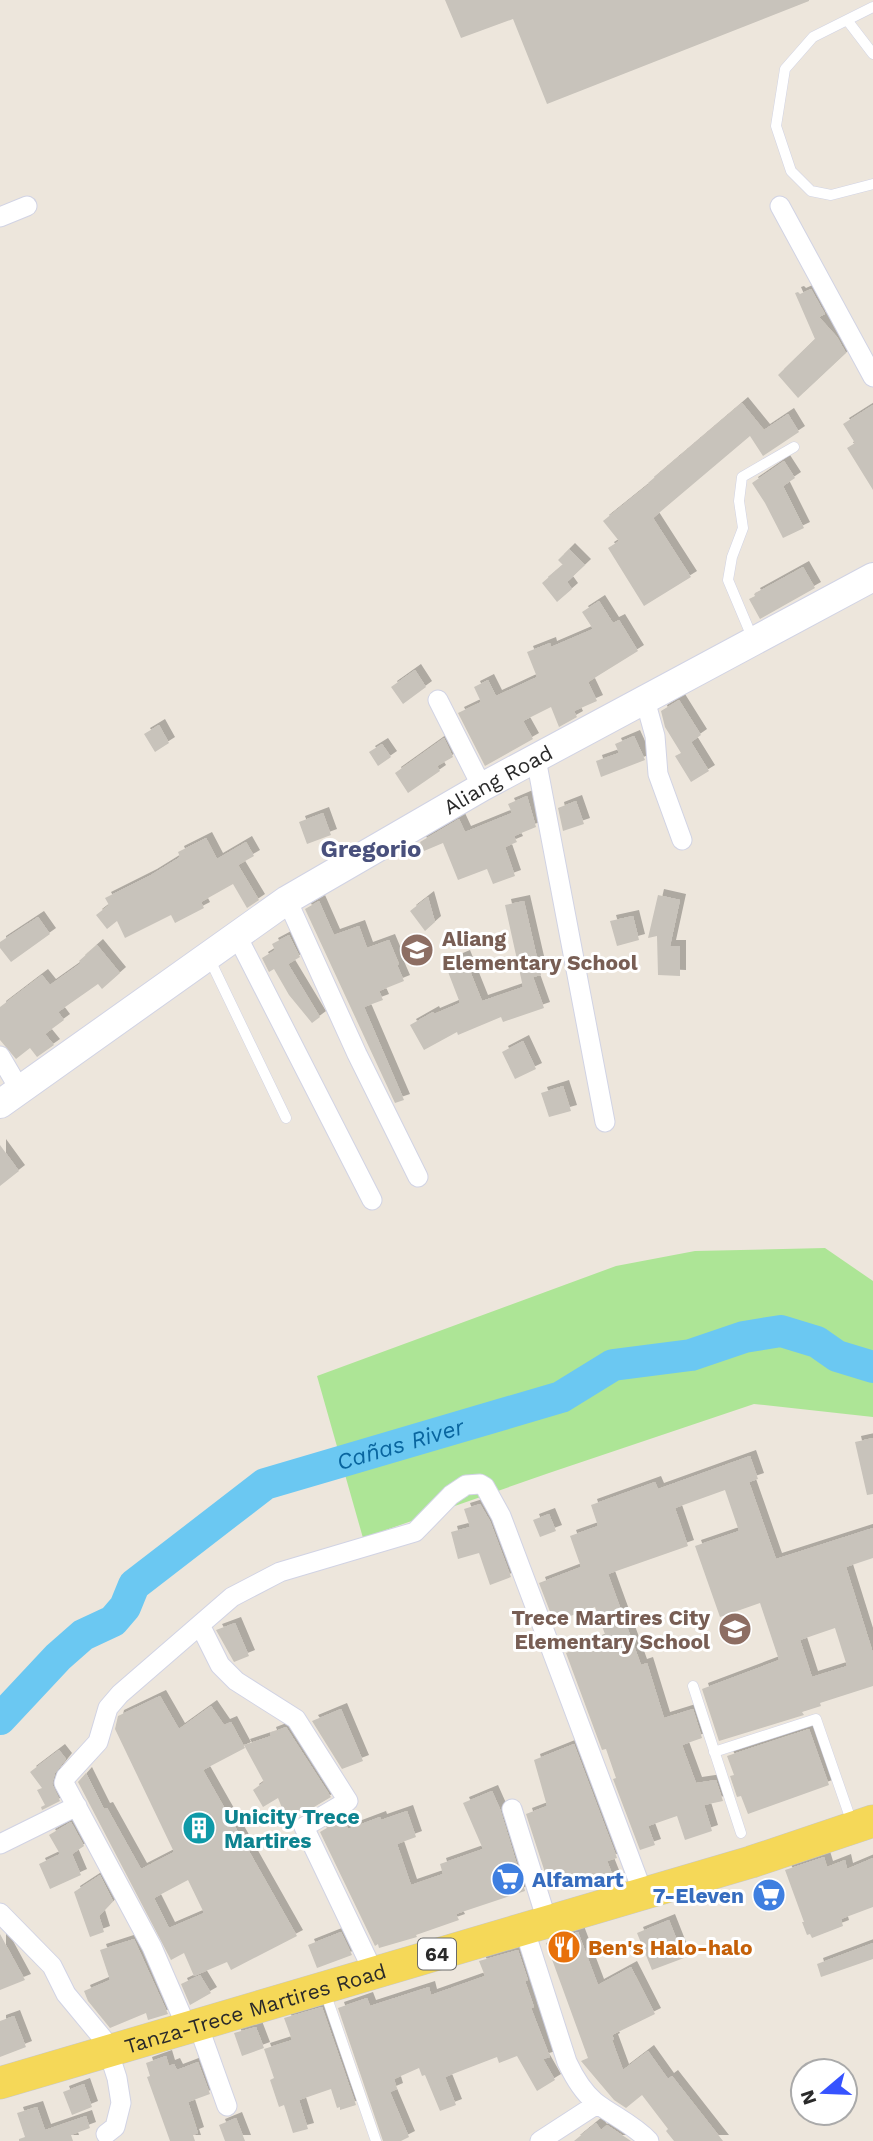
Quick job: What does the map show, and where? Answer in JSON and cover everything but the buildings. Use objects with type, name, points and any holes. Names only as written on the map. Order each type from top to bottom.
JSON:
[{"type":"main road","name":"Tanza-Trece Martires Road","points":[[0,2084],[751,1862],[863,1824]]},
{"type":"street","points":[[0,217],[27,206]]},
{"type":"street","points":[[780,206],[873,377]]},
{"type":"street","name":"Aliang Road","points":[[10,1097],[287,900],[482,788],[873,577]]},
{"type":"street","points":[[438,700],[482,788]]},
{"type":"street","points":[[645,700],[655,736],[658,774],[682,840]]},
{"type":"street","points":[[536,759],[606,1122]]},
{"type":"street","points":[[287,900],[357,1054],[418,1177]]},
{"type":"street","points":[[236,934],[372,1200]]},
{"type":"street","points":[[0,1056],[10,1097]]},
{"type":"street","points":[[227,2106],[192,2026],[64,1783],[66,1777],[98,1742],[108,1708],[120,1694],[232,1597],[280,1572],[415,1532],[451,1495],[467,1485],[480,1484],[488,1491],[500,1516],[643,1893]]},
{"type":"street","points":[[200,1625],[220,1665],[236,1681],[296,1719],[348,1801],[304,1827],[374,1973]]},
{"type":"street","points":[[0,1844],[77,1806]]},
{"type":"street","points":[[512,1809],[567,2062],[583,2090],[597,2104],[637,2129],[649,2141]]},
{"type":"street","points":[[0,1913],[52,1966],[66,1994],[105,2041],[121,2103],[115,2127],[106,2134]]},
{"type":"street","points":[[540,2141],[597,2104]]},
{"type":"lane","points":[[873,7],[813,37],[785,69],[776,126],[790,171],[811,191],[831,195],[873,184]]},
{"type":"lane","points":[[847,20],[873,54]]},
{"type":"lane","points":[[754,641],[728,580],[732,557],[743,528],[739,501],[742,477],[794,447]]},
{"type":"lane","points":[[207,955],[286,1118]]},
{"type":"lane","points":[[693,1686],[741,1833]]},
{"type":"lane","points":[[714,1752],[816,1719],[863,1824]]},
{"type":"lane","points":[[324,1989],[376,2141]]},
{"type":"green space","points":[[825,1248],[873,1281],[873,1417],[754,1404],[363,1538],[317,1376],[616,1266],[695,1251]]},
{"type":"waterway","name":"Cañas River","points":[[0,1719],[58,1657],[83,1635],[113,1621],[125,1607],[134,1585],[265,1484],[561,1397],[613,1365],[691,1355],[744,1337],[781,1331],[817,1342],[837,1356],[873,1367]]},
{"type":"place","name":"Aliang Elementary School","points":[[417,950]]},
{"type":"place","name":"Trece Martires City Elementary School","points":[[735,1629]]},
{"type":"place","name":"Unicity Trece Martires","points":[[199,1828]]},
{"type":"place","name":"Alfamart","points":[[508,1879]]},
{"type":"place","name":"7-Eleven","points":[[769,1895]]},
{"type":"place","name":"Ben's Halo-halo","points":[[564,1947]]},
{"type":"district","name":"Gregorio","points":[[371,849]]}]
